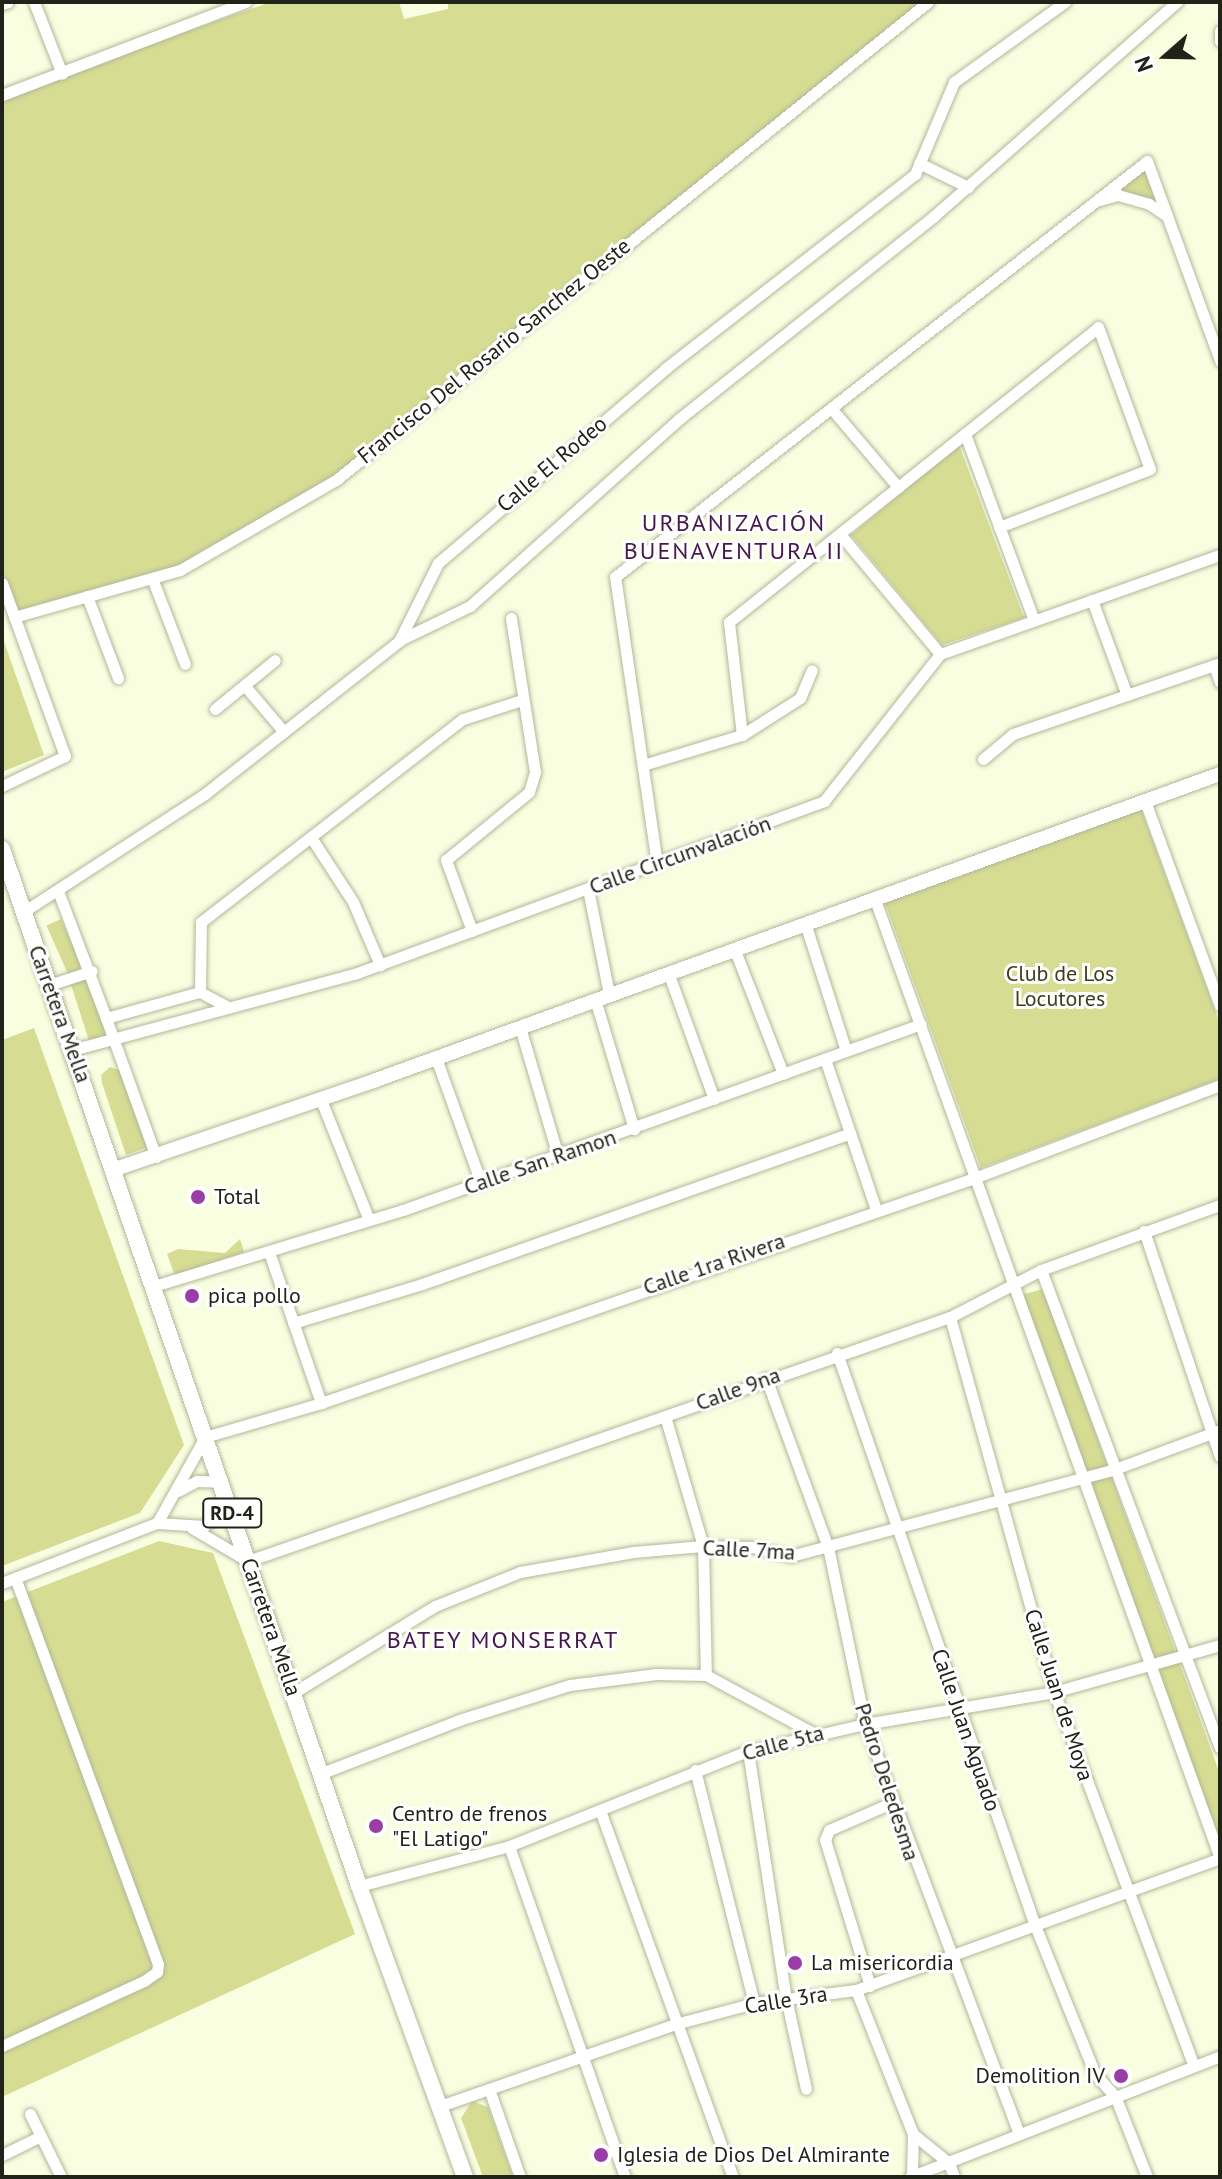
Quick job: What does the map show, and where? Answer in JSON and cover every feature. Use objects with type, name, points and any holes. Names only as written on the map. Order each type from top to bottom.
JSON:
[{"type":"main road","name":"Carretera Mella","points":[[2,849],[115,1169],[359,1886],[465,2177]]},
{"type":"street","points":[[2,4],[8,2]]},
{"type":"street","points":[[34,2],[62,74]]},
{"type":"street","points":[[2,95],[246,2]]},
{"type":"street","name":"Francisco Del Rosario Sanchez Oeste","points":[[14,617],[152,578],[226,547],[336,480],[928,2]]},
{"type":"street","name":"Calle El Rodeo","points":[[23,912],[206,793],[399,641],[438,563],[666,368],[915,174],[954,82],[1065,2]]},
{"type":"street","points":[[399,641],[470,606],[764,347],[968,187],[1177,2]]},
{"type":"street","points":[[657,864],[615,577],[1147,161],[1220,361]]},
{"type":"street","points":[[919,163],[968,187]]},
{"type":"street","points":[[1092,202],[1118,195],[1149,204],[1167,216]]},
{"type":"street","points":[[742,735],[729,622],[1098,327],[1150,469],[999,527]]},
{"type":"street","points":[[831,408],[898,487]]},
{"type":"street","points":[[965,434],[1034,621]]},
{"type":"street","points":[[840,534],[940,654],[1220,555]]},
{"type":"street","points":[[152,578],[185,664]]},
{"type":"street","points":[[2,583],[65,759],[2,786]]},
{"type":"street","points":[[87,596],[118,678]]},
{"type":"street","points":[[1092,600],[1127,695]]},
{"type":"street","points":[[472,931],[446,860],[529,792],[535,772],[511,618]]},
{"type":"street","name":"Calle Circunvalación","points":[[72,1050],[380,965],[830,798],[940,654]]},
{"type":"street","points":[[215,709],[275,660]]},
{"type":"street","points":[[983,759],[1013,734],[1217,664],[1220,682]]},
{"type":"street","points":[[643,765],[742,735],[800,698],[812,670]]},
{"type":"street","points":[[245,686],[284,732]]},
{"type":"street","points":[[200,992],[201,922],[463,719],[522,700]]},
{"type":"street","points":[[115,1169],[321,1100],[1220,774]]},
{"type":"street","points":[[1145,801],[1220,1006]]},
{"type":"street","points":[[312,839],[353,902],[380,965]]},
{"type":"street","points":[[588,889],[602,997],[634,1129]]},
{"type":"street","points":[[58,891],[92,971],[113,1040],[156,1157]]},
{"type":"street","points":[[874,897],[1016,1280],[1220,1858]]},
{"type":"street","points":[[805,923],[846,1051]]},
{"type":"street","points":[[734,948],[783,1074]]},
{"type":"street","points":[[49,985],[92,971]]},
{"type":"street","points":[[668,972],[714,1099]]},
{"type":"street","points":[[106,1018],[200,992],[228,1007]]},
{"type":"street","name":"Calle San Ramon","points":[[154,1286],[481,1183],[921,1024]]},
{"type":"street","points":[[520,1027],[558,1156]]},
{"type":"street","points":[[436,1058],[481,1183]]},
{"type":"street","points":[[825,1059],[876,1210]]},
{"type":"street","name":"Calle 1ra Rivera","points":[[205,1437],[321,1403],[977,1177],[1220,1085]]},
{"type":"street","points":[[321,1100],[369,1220]]},
{"type":"street","points":[[293,1323],[422,1284],[850,1133]]},
{"type":"street","name":"Calle 9na","points":[[248,1561],[837,1353],[950,1317],[1008,1291],[1016,1280],[1220,1205]]},
{"type":"street","points":[[1144,1231],[1216,1432],[1220,1457]]},
{"type":"street","points":[[269,1252],[321,1403]]},
{"type":"street","points":[[1041,1270],[1220,1748]]},
{"type":"street","name":"Calle Juan de Moya","points":[[950,1317],[1054,1692],[1194,2066]]},
{"type":"street","name":"Calle Juan Aguado","points":[[837,1353],[1034,1923],[1095,2074],[1115,2096],[1147,2177]]},
{"type":"street","name":"Pedro Deledesma","points":[[766,1378],[828,1547],[865,1724],[891,1803],[1019,2134]]},
{"type":"street","points":[[665,1416],[703,1546],[706,1675]]},
{"type":"street","name":"Calle 7ma","points":[[293,1693],[435,1606],[520,1572],[633,1552],[703,1546],[752,1547],[791,1556],[898,1530],[999,1499],[1115,1469],[1216,1432]]},
{"type":"street","points":[[157,1523],[178,1492],[205,1437]]},
{"type":"street","points":[[178,1492],[197,1481],[221,1482]]},
{"type":"street","points":[[2,1583],[157,1523],[192,1528],[204,1526],[228,1504]]},
{"type":"street","points":[[192,1528],[248,1561]]},
{"type":"street","points":[[2,2046],[153,1976],[158,1964],[15,1578]]},
{"type":"street","name":"Calle 5ta","points":[[359,1886],[509,1846],[601,1813],[695,1770],[748,1751],[865,1724],[1054,1692],[1154,1667],[1220,1645]]},
{"type":"street","points":[[322,1773],[459,1720],[570,1685],[656,1674],[706,1675],[815,1734]]},
{"type":"street","points":[[748,1751],[786,1998],[806,2089]]},
{"type":"street","points":[[695,1770],[754,2003]]},
{"type":"street","points":[[870,1986],[825,1840],[829,1830],[891,1803]]},
{"type":"street","points":[[601,1813],[733,2177]]},
{"type":"street","points":[[509,1846],[625,2177]]},
{"type":"street","name":"Calle 3ra","points":[[440,2106],[679,2023],[754,2003],[870,1986],[1034,1923],[1220,1858]]},
{"type":"street","points":[[856,1990],[913,2134],[911,2176],[1220,2056]]},
{"type":"street","points":[[489,2089],[520,2177]]},
{"type":"street","points":[[30,2114],[61,2177]]},
{"type":"street","points":[[913,2134],[949,2163],[954,2177]]},
{"type":"street","points":[[2,2155],[41,2136]]},
{"type":"green space","points":[[271,2],[399,2],[404,19],[448,9],[448,2],[927,2],[336,480],[180,570],[14,617],[2,582],[2,95]]},
{"type":"green space","points":[[1143,168],[1160,208],[1108,194]]},
{"type":"green space","points":[[959,445],[1024,618],[942,645],[851,535]]},
{"type":"green space","points":[[2,636],[44,755],[2,772]]},
{"type":"green space","name":"Club de Los Locutores","points":[[1141,809],[1220,1024],[1220,1079],[981,1168],[884,900]]},
{"type":"green space","points":[[61,919],[84,970],[69,977],[46,926]]},
{"type":"green space","points":[[87,976],[107,1037],[90,1042],[70,982]]},
{"type":"green space","points":[[34,1028],[184,1445],[140,1513],[2,1566],[2,1040]]},
{"type":"green space","points":[[110,1067],[120,1070],[148,1147],[126,1155],[102,1083],[101,1075]]},
{"type":"green space","points":[[240,1239],[244,1252],[175,1276],[167,1254],[178,1249],[225,1253]]},
{"type":"green space","points":[[1043,1289],[1220,1774],[1220,1858],[1021,1295]]},
{"type":"green space","points":[[159,1541],[213,1553],[355,1934],[2,2097],[2,1602]]},
{"type":"green space","points":[[472,2101],[488,2107],[513,2177],[483,2177],[461,2118]]},
{"type":"place","name":"Total","points":[[198,1197]]},
{"type":"place","name":"pica pollo","points":[[192,1296]]},
{"type":"place","name":"Centro de frenos \"El Latigo\"","points":[[376,1826]]},
{"type":"place","name":"La misericordia","points":[[795,1963]]},
{"type":"place","name":"Demolition IV","points":[[1121,2076]]},
{"type":"place","name":"Iglesia de Dios Del Almirante","points":[[601,2155]]},
{"type":"district","name":"URBANIZACIÓN BUENAVENTURA II","points":[[734,537]]},
{"type":"district","name":"BATEY MONSERRAT","points":[[503,1640]]}]
